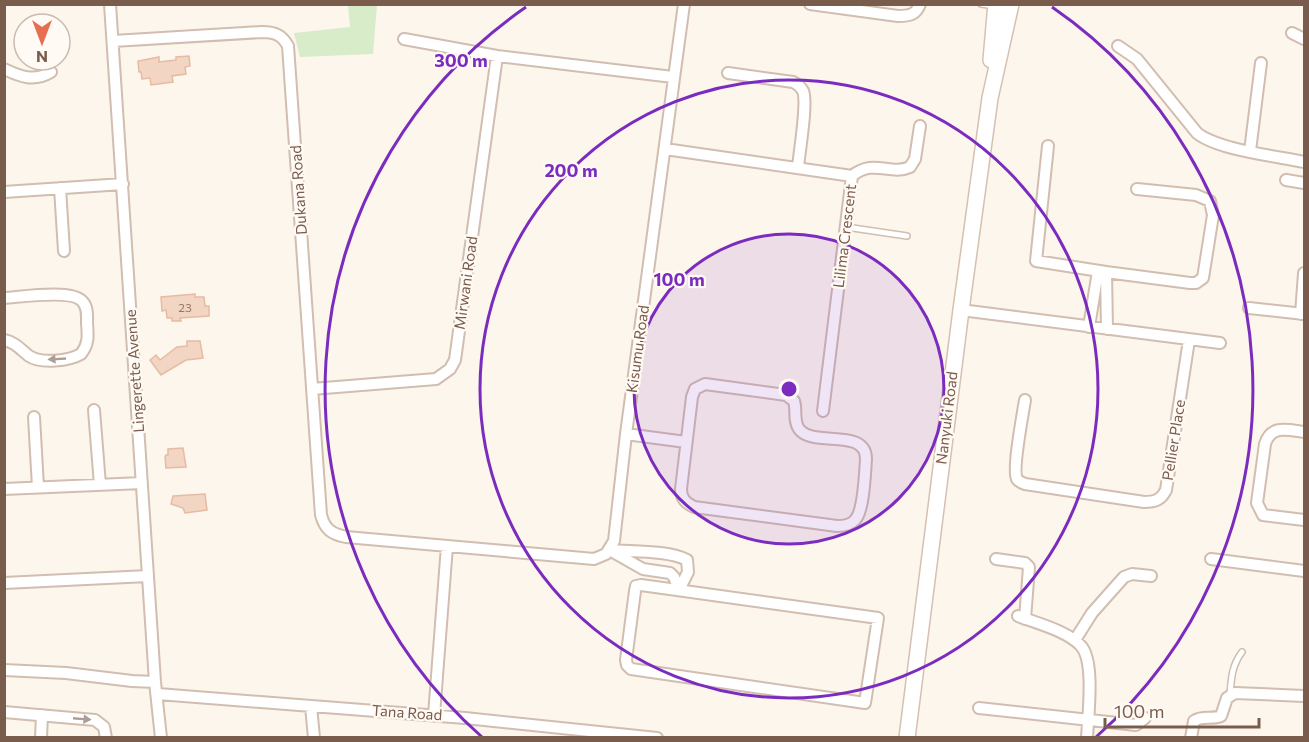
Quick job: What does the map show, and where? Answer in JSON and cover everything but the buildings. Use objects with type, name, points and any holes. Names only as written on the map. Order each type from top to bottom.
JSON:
[{"type":"street","name":"Lingerette Avenue","points":[[110,4],[160,738]]},
{"type":"street","name":"Kisumu Road","points":[[610,550],[615,533],[626,434],[684,4]]},
{"type":"street","points":[[810,4],[898,16],[912,14],[917,11],[920,4]]},
{"type":"street","name":"Nanyuki Road","points":[[907,738],[990,98],[999,5]]},
{"type":"street","name":"Dukana Road","points":[[113,41],[262,32],[282,37],[288,46],[321,515],[327,530],[338,536],[447,546]]},
{"type":"street","points":[[1292,33],[1305,39]]},
{"type":"street","points":[[404,39],[497,56],[673,78]]},
{"type":"street","points":[[1118,46],[1137,59],[1201,136],[1220,145],[1305,162]]},
{"type":"street","name":"Mirwani Road","points":[[312,389],[436,379],[450,369],[455,360],[497,56]]},
{"type":"street","points":[[1250,151],[1261,63]]},
{"type":"street","points":[[13,72],[30,78],[42,77],[51,72]]},
{"type":"street","points":[[728,73],[793,82],[804,92],[805,105],[798,168]]},
{"type":"street","points":[[852,176],[871,166],[902,169],[910,167],[915,159],[920,126]]},
{"type":"street","points":[[1048,146],[1036,261],[1196,283],[1203,278],[1213,215],[1210,201],[1196,195],[1137,189]]},
{"type":"street","name":"Lilima Crescent","points":[[665,149],[852,176],[823,411]]},
{"type":"street","points":[[1286,180],[1305,183]]},
{"type":"street","points":[[4,192],[123,184]]},
{"type":"street","points":[[60,188],[64,251]]},
{"type":"street","points":[[1089,327],[1102,271]]},
{"type":"street","points":[[1102,271],[1107,300],[1107,329]]},
{"type":"street","points":[[1249,308],[1303,314],[1305,273]]},
{"type":"street","points":[[4,298],[57,295],[77,297],[86,306],[88,337],[81,354],[63,359],[34,358],[16,344],[4,340]]},
{"type":"street","points":[[961,310],[1220,343]]},
{"type":"street","name":"Pellier Place","points":[[1025,400],[1016,466],[1017,478],[1025,484],[1144,502],[1159,499],[1166,490],[1189,340]]},
{"type":"street","points":[[711,384],[786,395],[794,401],[796,423],[802,433],[850,441],[864,448],[866,459],[858,517],[852,523],[837,526],[694,507],[687,503],[681,494],[686,442],[692,397],[699,386],[711,384]]},
{"type":"street","points":[[94,410],[100,485]]},
{"type":"street","points":[[34,417],[38,487]]},
{"type":"street","points":[[1305,432],[1278,430],[1268,435],[1257,503],[1263,514],[1305,520]]},
{"type":"street","points":[[626,434],[686,442]]},
{"type":"street","points":[[4,489],[142,483]]},
{"type":"street","points":[[434,715],[447,546],[586,559],[598,558],[610,550],[681,556],[687,560],[688,572],[678,590]]},
{"type":"street","points":[[610,550],[638,566],[670,573],[674,576],[678,590]]},
{"type":"street","points":[[996,559],[1025,563],[1029,567],[1022,617],[1075,640],[1082,647],[1086,655],[1088,674],[1087,738]]},
{"type":"street","points":[[1210,559],[1305,571]]},
{"type":"street","points":[[1075,640],[1092,614],[1124,577],[1132,574],[1151,576]]},
{"type":"street","points":[[4,583],[148,576]]},
{"type":"street","points":[[636,586],[678,590],[878,618],[865,702],[632,669],[627,665],[626,660],[636,586]]},
{"type":"street","points":[[4,670],[66,673],[155,682]]},
{"type":"street","points":[[1191,738],[1194,721],[1198,718],[1221,716],[1230,696],[1241,692],[1305,696]]},
{"type":"street","name":"Tana Road","points":[[158,694],[434,715],[657,738]]},
{"type":"street","points":[[312,706],[314,738]]},
{"type":"street","points":[[979,708],[1136,725],[1145,718]]},
{"type":"street","points":[[4,712],[95,720],[104,727],[106,738]]},
{"type":"street","points":[[41,738],[42,715]]},
{"type":"lane","points":[[846,227],[907,236]]},
{"type":"lane","points":[[638,566],[639,552]]},
{"type":"lane","points":[[1230,696],[1234,665],[1242,652]]},
{"type":"green space","points":[[348,5],[377,5],[373,54],[300,57],[294,33],[350,27]]}]
